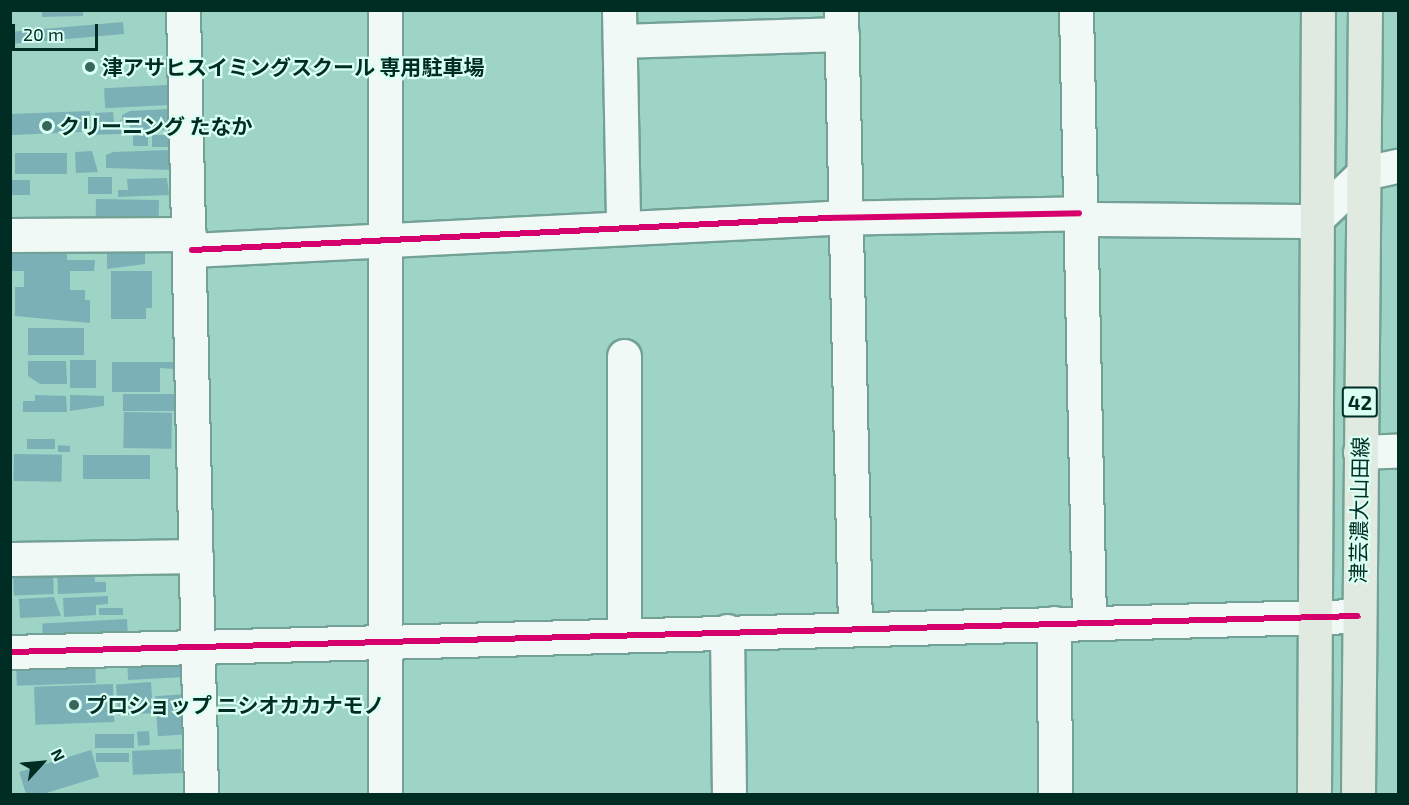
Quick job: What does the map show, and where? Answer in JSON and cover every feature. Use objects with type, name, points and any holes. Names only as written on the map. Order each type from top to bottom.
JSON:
[{"type":"main road","name":"42","points":[[1314,795],[1312,617],[1314,221],[1318,10]]},
{"type":"main road","name":"津芸濃大山田線","points":[[1358,795],[1365,10]]},
{"type":"street","points":[[183,10],[201,795]]},
{"type":"street","points":[[385,10],[388,239],[385,795]]},
{"type":"street","points":[[1076,10],[1089,622]]},
{"type":"street","points":[[623,227],[619,26],[842,22],[855,628]]},
{"type":"street","points":[[10,235],[190,242],[388,239],[846,219],[1081,216],[1314,221],[1364,173],[1398,166]]},
{"type":"street","points":[[624,356],[624,633]]},
{"type":"street","points":[[1360,452],[1398,451]]},
{"type":"street","points":[[10,559],[196,556]]},
{"type":"street","points":[[10,652],[187,648],[197,644],[1358,616]]},
{"type":"street","points":[[1054,623],[1055,795]]},
{"type":"street","points":[[727,631],[729,795]]},
{"type":"building","points":[[42,10],[83,10],[83,16],[42,17]]},
{"type":"building","points":[[123,22],[124,34],[12,44],[11,32]]},
{"type":"building","points":[[167,85],[168,105],[105,108],[104,88]]},
{"type":"building","points":[[169,109],[170,129],[130,131],[130,125],[123,126],[122,115],[130,111]]},
{"type":"building","name":"クリーニング たなか","points":[[90,111],[90,119],[82,119],[82,132],[12,135],[11,114]]},
{"type":"building","points":[[113,112],[114,122],[96,122],[95,113]]},
{"type":"building","points":[[121,119],[122,134],[88,135],[88,127],[116,126]]},
{"type":"building","points":[[133,134],[148,134],[148,146],[133,146]]},
{"type":"building","points":[[152,135],[171,135],[171,147],[152,147]]},
{"type":"building","points":[[171,150],[172,170],[106,168],[106,155],[113,152]]},
{"type":"building","points":[[92,151],[98,172],[76,173],[75,152]]},
{"type":"building","points":[[15,153],[67,153],[67,174],[15,174]]},
{"type":"building","points":[[88,177],[112,177],[112,194],[88,194]]},
{"type":"building","points":[[167,178],[169,195],[118,197],[118,190],[128,190],[127,179]]},
{"type":"building","points":[[12,180],[30,180],[30,195],[12,195]]},
{"type":"building","points":[[96,199],[159,200],[159,224],[96,223]]},
{"type":"building","points":[[107,244],[145,244],[145,264],[107,269]]},
{"type":"building","points":[[11,246],[67,246],[67,260],[95,260],[94,271],[70,271],[70,290],[85,290],[85,300],[90,300],[90,323],[15,316],[15,287],[24,287],[24,271],[11,271]]},
{"type":"building","points":[[111,271],[152,271],[152,308],[146,308],[146,319],[111,319]]},
{"type":"building","points":[[28,328],[84,328],[84,355],[28,355]]},
{"type":"building","points":[[70,360],[96,360],[96,388],[70,388]]},
{"type":"building","points":[[28,361],[66,361],[67,384],[40,384],[28,376]]},
{"type":"building","points":[[112,362],[174,362],[174,369],[160,368],[160,392],[112,392]]},
{"type":"building","points":[[123,394],[182,394],[182,411],[123,411]]},
{"type":"building","points":[[35,395],[66,396],[67,412],[23,412],[23,401],[35,401]]},
{"type":"building","points":[[70,395],[104,396],[104,406],[70,411]]},
{"type":"building","points":[[124,412],[172,413],[171,449],[123,448]]},
{"type":"building","points":[[27,439],[55,439],[55,449],[27,449]]},
{"type":"building","points":[[58,445],[70,446],[70,452],[58,452]]},
{"type":"building","points":[[14,454],[62,455],[62,482],[14,481]]},
{"type":"building","points":[[83,455],[150,455],[150,479],[83,479]]},
{"type":"building","points":[[94,567],[95,582],[106,582],[106,592],[58,594],[57,569]]},
{"type":"building","points":[[53,568],[54,594],[14,595],[13,569]]},
{"type":"building","points":[[108,596],[108,604],[96,605],[96,615],[64,617],[63,598]]},
{"type":"building","points":[[54,597],[61,616],[20,618],[19,599]]},
{"type":"building","points":[[99,608],[123,608],[123,615],[99,615]]},
{"type":"building","points":[[127,619],[128,638],[43,642],[42,623]]},
{"type":"building","points":[[185,657],[186,677],[128,680],[127,660]]},
{"type":"building","points":[[95,660],[96,683],[17,686],[16,663]]},
{"type":"building","points":[[151,682],[153,713],[118,715],[116,684]]},
{"type":"building","name":"プロショップ ニシオカカナモノ","points":[[113,684],[114,722],[35,725],[34,687]]},
{"type":"building","points":[[187,694],[190,734],[158,736],[155,696]]},
{"type":"building","points":[[149,731],[150,745],[138,746],[137,732]]},
{"type":"building","points":[[95,734],[134,734],[134,748],[95,748]]},
{"type":"building","points":[[181,749],[182,773],[133,775],[132,751]]},
{"type":"building","points":[[91,750],[99,777],[43,794],[26,794],[19,772]]},
{"type":"building","points":[[96,753],[129,753],[129,762],[96,762]]},
{"type":"cycle path","points":[[192,250],[829,218],[1079,213]]},
{"type":"cycle path","points":[[10,652],[1358,616]]},
{"type":"place","name":"津アサヒスイミングスクール 専用駐車場","points":[[90,67]]},
{"type":"place","name":"クリーニング たなか","points":[[47,126]]},
{"type":"place","name":"プロショップ ニシオカカナモノ","points":[[74,705]]}]
